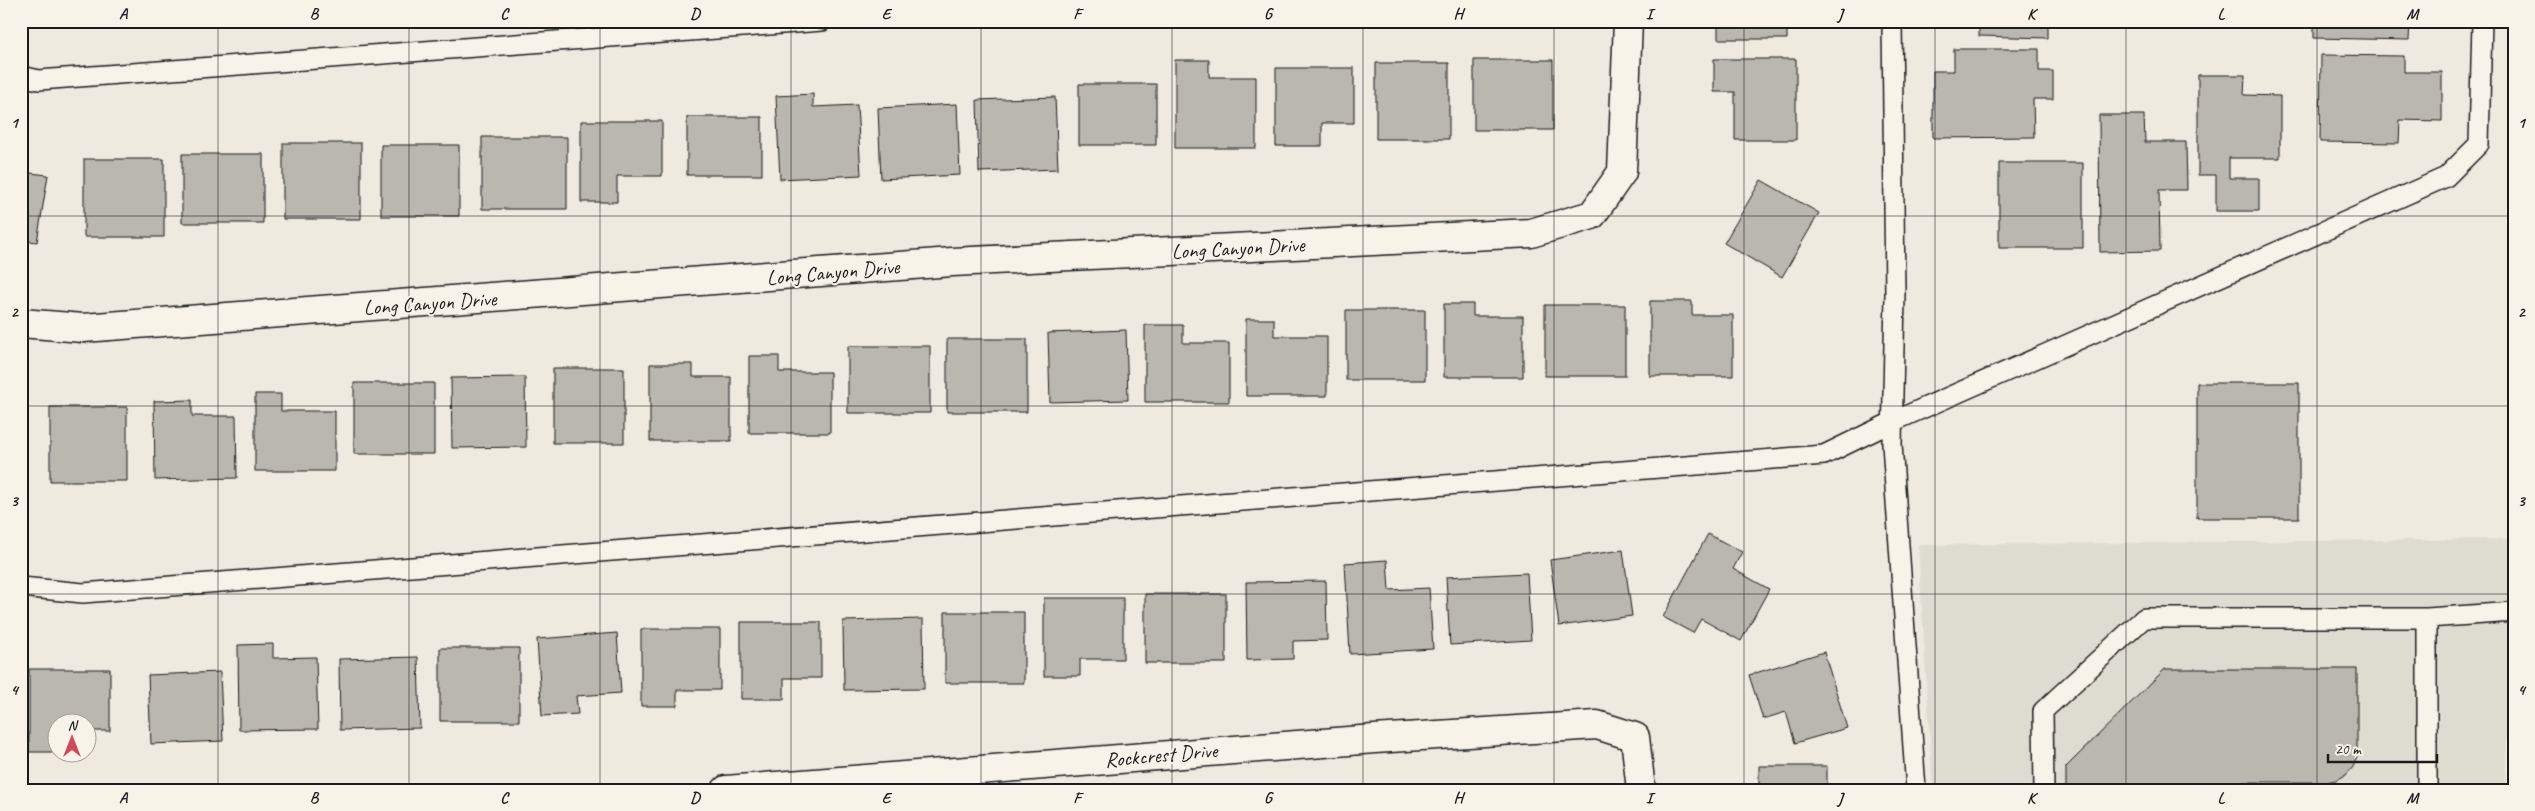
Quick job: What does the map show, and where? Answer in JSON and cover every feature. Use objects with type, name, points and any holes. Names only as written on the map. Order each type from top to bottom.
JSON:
[{"type":"street","name":"Long Canyon Drive","points":[[21,323],[83,328],[952,262],[1531,233],[1592,214],[1622,172],[1628,21]]},
{"type":"street","name":"Rockcrest Drive","points":[[726,790],[1374,739],[1597,725],[1634,737],[1641,790]]},
{"type":"lane","points":[[21,76],[39,80],[822,21]]},
{"type":"lane","points":[[1892,21],[1895,295],[1892,422],[1916,790]]},
{"type":"lane","points":[[21,587],[83,594],[1824,455],[1892,422],[2446,177],[2479,144],[2482,21]]},
{"type":"lane","points":[[2044,790],[2043,711],[2144,618],[2427,618],[2514,612]]},
{"type":"lane","points":[[2427,618],[2427,790]]},
{"type":"shaded area","points":[[2514,539],[2505,790],[1933,790],[1918,545]]},
{"type":"building","points":[[1718,21],[1787,21],[1787,39],[1718,39]]},
{"type":"building","points":[[1935,21],[2048,21],[2048,38],[1979,36],[1979,24]]},
{"type":"building","points":[[2314,21],[2410,21],[2409,40],[2314,38]]},
{"type":"building","points":[[1954,49],[2039,49],[2039,71],[2053,71],[2053,99],[2033,99],[2034,137],[1933,138],[1933,71],[1954,71]]},
{"type":"building","points":[[2321,55],[2404,56],[2404,72],[2442,72],[2442,121],[2400,120],[2399,143],[2320,142]]},
{"type":"building","points":[[1714,59],[1796,59],[1796,140],[1735,140],[1735,92],[1714,92]]},
{"type":"building","points":[[1175,60],[1209,60],[1209,77],[1256,77],[1256,148],[1175,148]]},
{"type":"building","points":[[1474,60],[1553,60],[1553,130],[1474,130]]},
{"type":"building","points":[[1376,63],[1449,63],[1449,139],[1376,139]]},
{"type":"building","points":[[1276,68],[1354,68],[1354,123],[1322,123],[1322,146],[1276,146]]},
{"type":"building","points":[[2198,75],[2245,75],[2244,95],[2280,96],[2280,158],[2229,158],[2229,178],[2259,178],[2259,211],[2216,211],[2216,175],[2198,175]]},
{"type":"building","points":[[1079,84],[1156,84],[1156,145],[1079,145]]},
{"type":"building","points":[[813,94],[813,107],[857,105],[861,175],[780,179],[776,96]]},
{"type":"building","points":[[1055,97],[1058,169],[979,172],[977,100]]},
{"type":"building","points":[[957,104],[960,175],[881,179],[878,108]]},
{"type":"building","points":[[2099,115],[2144,115],[2145,142],[2186,142],[2187,190],[2159,190],[2160,251],[2100,252]]},
{"type":"building","points":[[687,117],[762,117],[762,175],[687,175]]},
{"type":"building","points":[[581,121],[662,121],[662,176],[617,176],[617,202],[581,202]]},
{"type":"building","points":[[482,137],[567,137],[567,209],[482,209]]},
{"type":"building","points":[[283,143],[361,143],[361,219],[283,219]]},
{"type":"building","points":[[381,145],[459,145],[459,216],[381,216]]},
{"type":"building","points":[[182,154],[263,154],[263,223],[182,223]]},
{"type":"building","points":[[84,159],[164,159],[164,237],[84,237]]},
{"type":"building","points":[[1999,163],[2083,163],[2083,248],[1999,248]]},
{"type":"building","points":[[21,172],[48,175],[37,242],[21,240]]},
{"type":"building","points":[[1761,180],[1819,213],[1782,277],[1724,243]]},
{"type":"building","points":[[1650,301],[1692,301],[1692,315],[1733,315],[1733,376],[1650,376]]},
{"type":"building","points":[[1444,304],[1473,304],[1473,316],[1523,316],[1523,377],[1444,377]]},
{"type":"building","points":[[1545,305],[1625,305],[1625,376],[1545,376]]},
{"type":"building","points":[[1346,310],[1425,310],[1425,380],[1346,380]]},
{"type":"building","points":[[1246,319],[1274,319],[1274,336],[1327,336],[1327,396],[1246,396]]},
{"type":"building","points":[[1145,325],[1183,325],[1183,343],[1229,343],[1229,402],[1145,402]]},
{"type":"building","points":[[1126,330],[1128,400],[1050,402],[1048,333]]},
{"type":"building","points":[[947,339],[1027,339],[1027,412],[947,412]]},
{"type":"building","points":[[848,346],[930,346],[930,413],[848,413]]},
{"type":"building","points":[[749,356],[779,356],[779,372],[830,372],[830,433],[749,433]]},
{"type":"building","points":[[650,364],[693,364],[693,377],[731,377],[731,441],[650,441]]},
{"type":"building","points":[[553,368],[624,368],[624,443],[553,443]]},
{"type":"building","points":[[525,377],[526,447],[452,448],[451,378]]},
{"type":"building","points":[[354,383],[434,383],[434,454],[354,454]]},
{"type":"building","points":[[2197,383],[2299,383],[2299,518],[2197,518]]},
{"type":"building","points":[[255,394],[281,394],[281,411],[335,411],[335,471],[255,471]]},
{"type":"building","points":[[192,400],[192,416],[236,416],[237,478],[155,480],[154,401]]},
{"type":"building","points":[[50,407],[127,407],[127,481],[50,481]]},
{"type":"building","points":[[1708,534],[1742,552],[1733,569],[1769,589],[1741,641],[1701,619],[1693,633],[1663,617]]},
{"type":"building","points":[[1623,550],[1632,616],[1559,626],[1550,560]]},
{"type":"building","points":[[1387,560],[1389,590],[1429,588],[1433,649],[1350,654],[1345,563]]},
{"type":"building","points":[[1527,573],[1531,640],[1450,645],[1446,577]]},
{"type":"building","points":[[1326,581],[1327,640],[1293,641],[1293,659],[1247,660],[1246,582]]},
{"type":"building","points":[[1145,594],[1226,594],[1226,663],[1145,663]]},
{"type":"building","points":[[1044,598],[1123,598],[1123,659],[1080,659],[1080,676],[1044,676]]},
{"type":"building","points":[[945,612],[1024,612],[1024,683],[945,683]]},
{"type":"building","points":[[923,619],[924,689],[844,690],[843,621]]},
{"type":"building","points":[[741,622],[821,622],[821,678],[784,678],[784,699],[741,699]]},
{"type":"building","points":[[641,629],[720,629],[720,690],[677,690],[677,706],[641,706]]},
{"type":"building","points":[[617,633],[621,693],[576,696],[578,714],[542,716],[537,639]]},
{"type":"building","points":[[273,644],[273,658],[316,657],[318,729],[239,730],[238,645]]},
{"type":"building","points":[[440,648],[519,648],[519,721],[440,721]]},
{"type":"building","points":[[1824,652],[1847,728],[1795,743],[1786,712],[1763,719],[1749,675]]},
{"type":"building","points":[[418,657],[420,728],[340,730],[339,659]]},
{"type":"building","points":[[29,669],[110,669],[110,731],[98,731],[98,714],[48,714],[48,752],[29,752]]},
{"type":"building","points":[[2165,669],[2357,669],[2357,757],[2353,767],[2346,775],[2326,782],[2229,782],[2221,790],[2066,790],[2066,767]]},
{"type":"building","points":[[220,672],[223,741],[151,744],[148,675]]},
{"type":"building","points":[[1759,766],[1827,766],[1827,790],[1759,790]]}]
